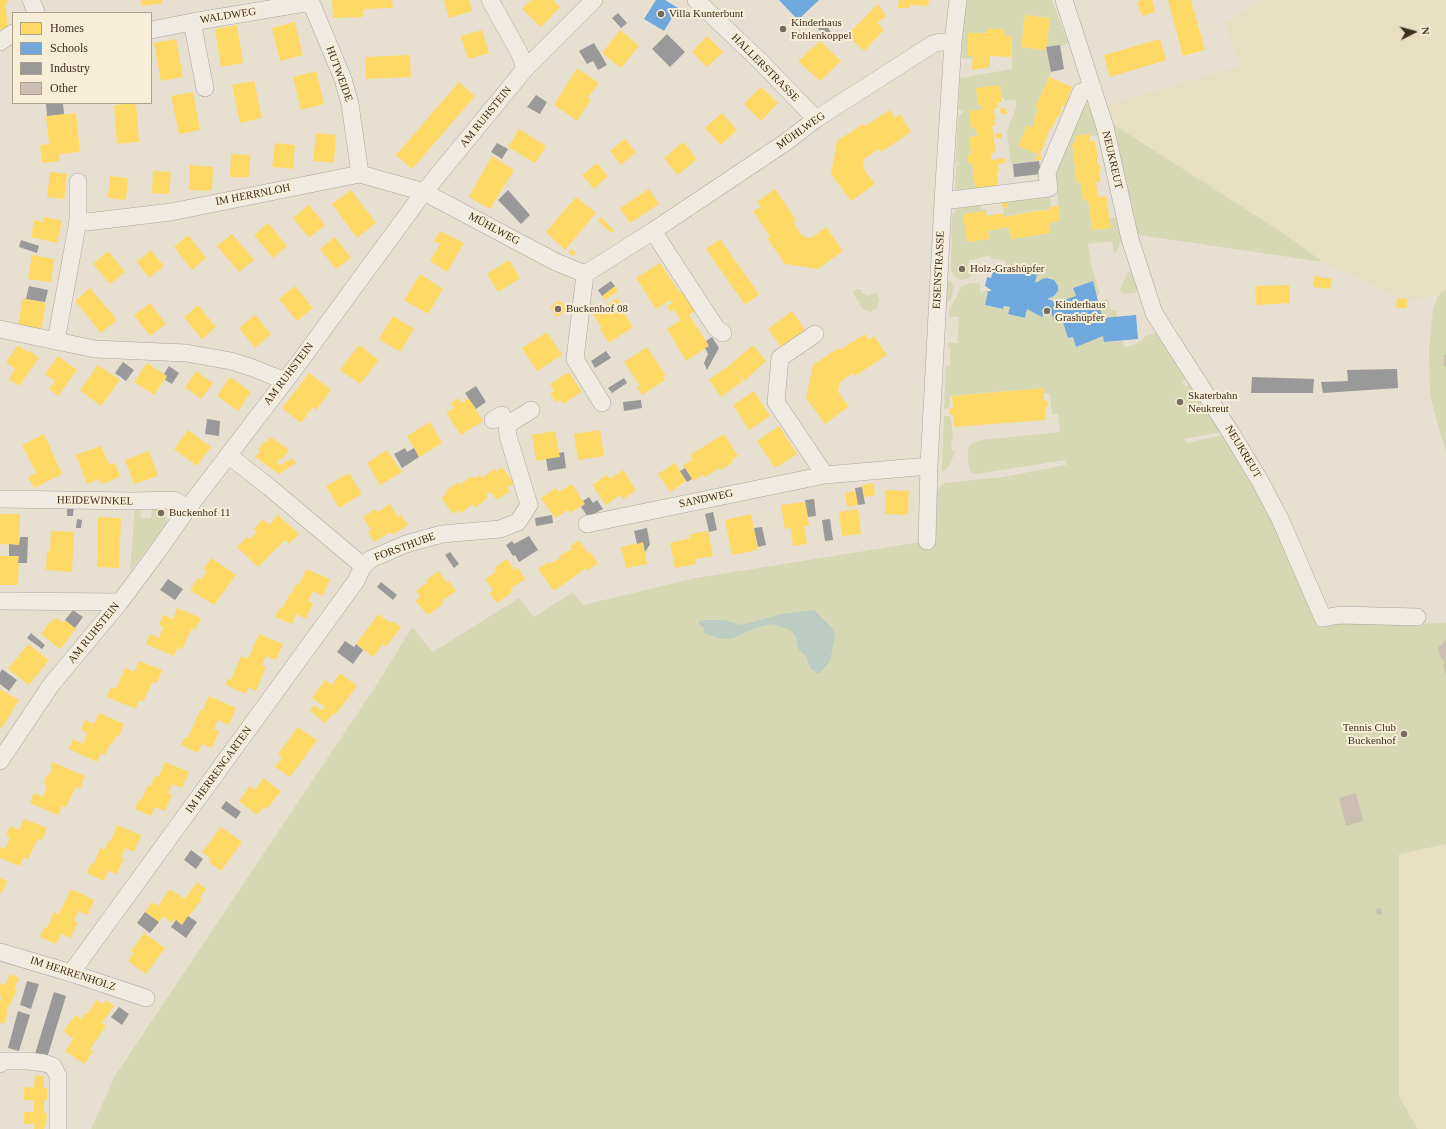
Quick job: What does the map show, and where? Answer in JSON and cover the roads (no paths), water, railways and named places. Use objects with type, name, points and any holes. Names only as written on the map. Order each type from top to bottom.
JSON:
[{"type":"street","points":[[490,0],[520,54],[525,69]]},
{"type":"street","name":"AM RUHSTEIN","points":[[0,761],[51,685],[120,602],[156,555],[188,508],[285,381],[424,192],[525,69],[594,0]]},
{"type":"street","name":"HALLERSTRASSE","points":[[696,0],[761,62],[816,119]]},
{"type":"street","name":"EISENSTRASSE","points":[[927,541],[929,466],[943,201],[953,42],[958,0]]},
{"type":"street","name":"NEUKREUT","points":[[1064,0],[1105,127],[1130,239],[1154,313],[1260,481],[1280,519],[1323,618],[1340,616],[1417,617]]},
{"type":"street","name":"WALDWEG","points":[[152,30],[310,1]]},
{"type":"street","name":"HUTWEIDE","points":[[310,1],[343,79],[350,104],[360,174]]},
{"type":"street","name":"WALDWEG","points":[[192,22],[205,88]]},
{"type":"street","points":[[0,42],[12,34]]},
{"type":"street","name":"MÜHLWEG","points":[[424,192],[556,262],[585,274],[653,232],[786,142],[816,119],[933,44],[953,42]]},
{"type":"street","points":[[943,201],[1049,188],[1047,173],[1081,92],[1093,88]]},
{"type":"street","name":"IM HERRNLOH","points":[[78,221],[87,222],[171,212],[360,174],[424,192]]},
{"type":"street","points":[[56,341],[78,221],[78,182]]},
{"type":"street","points":[[653,232],[716,328],[723,333]]},
{"type":"street","points":[[585,274],[575,359],[602,403]]},
{"type":"street","points":[[0,329],[95,349],[186,354],[231,361],[285,381]]},
{"type":"street","points":[[815,334],[780,358],[776,402],[825,475]]},
{"type":"street","name":"FORSTHUBE","points":[[228,455],[269,487],[363,566],[371,559],[406,544],[442,534],[500,529],[518,522],[529,505],[508,436],[500,422],[531,410]]},
{"type":"street","name":"SANDWEG","points":[[587,524],[825,475],[929,466]]},
{"type":"street","name":"HEIDEWINKEL","points":[[0,500],[174,500],[188,508]]},
{"type":"street","name":"IM HERRENGARTEN","points":[[71,973],[356,581],[363,566]]},
{"type":"street","points":[[0,601],[120,602]]},
{"type":"street","name":"IM HERRENHOLZ","points":[[0,952],[71,973],[146,998]]},
{"type":"street","points":[[0,1064],[4,1061],[11,1061],[44,1063],[53,1066],[58,1076],[58,1129]]},
{"type":"place","name":"Villa Kunterbunt","points":[[661,14]]},
{"type":"place","name":"Kinderhaus Fohlenkoppel","points":[[783,29]]},
{"type":"place","name":"Holz-Grashüpfer","points":[[962,269]]},
{"type":"place","name":"Buckenhof 08","points":[[558,309]]},
{"type":"place","name":"Kinderhaus Grashüpfer","points":[[1047,311]]},
{"type":"place","name":"Skaterbahn Neukreut","points":[[1180,402]]},
{"type":"place","name":"Buckenhof 11","points":[[161,513]]},
{"type":"place","name":"Tennis Club Buckenhof","points":[[1404,734]]}]
